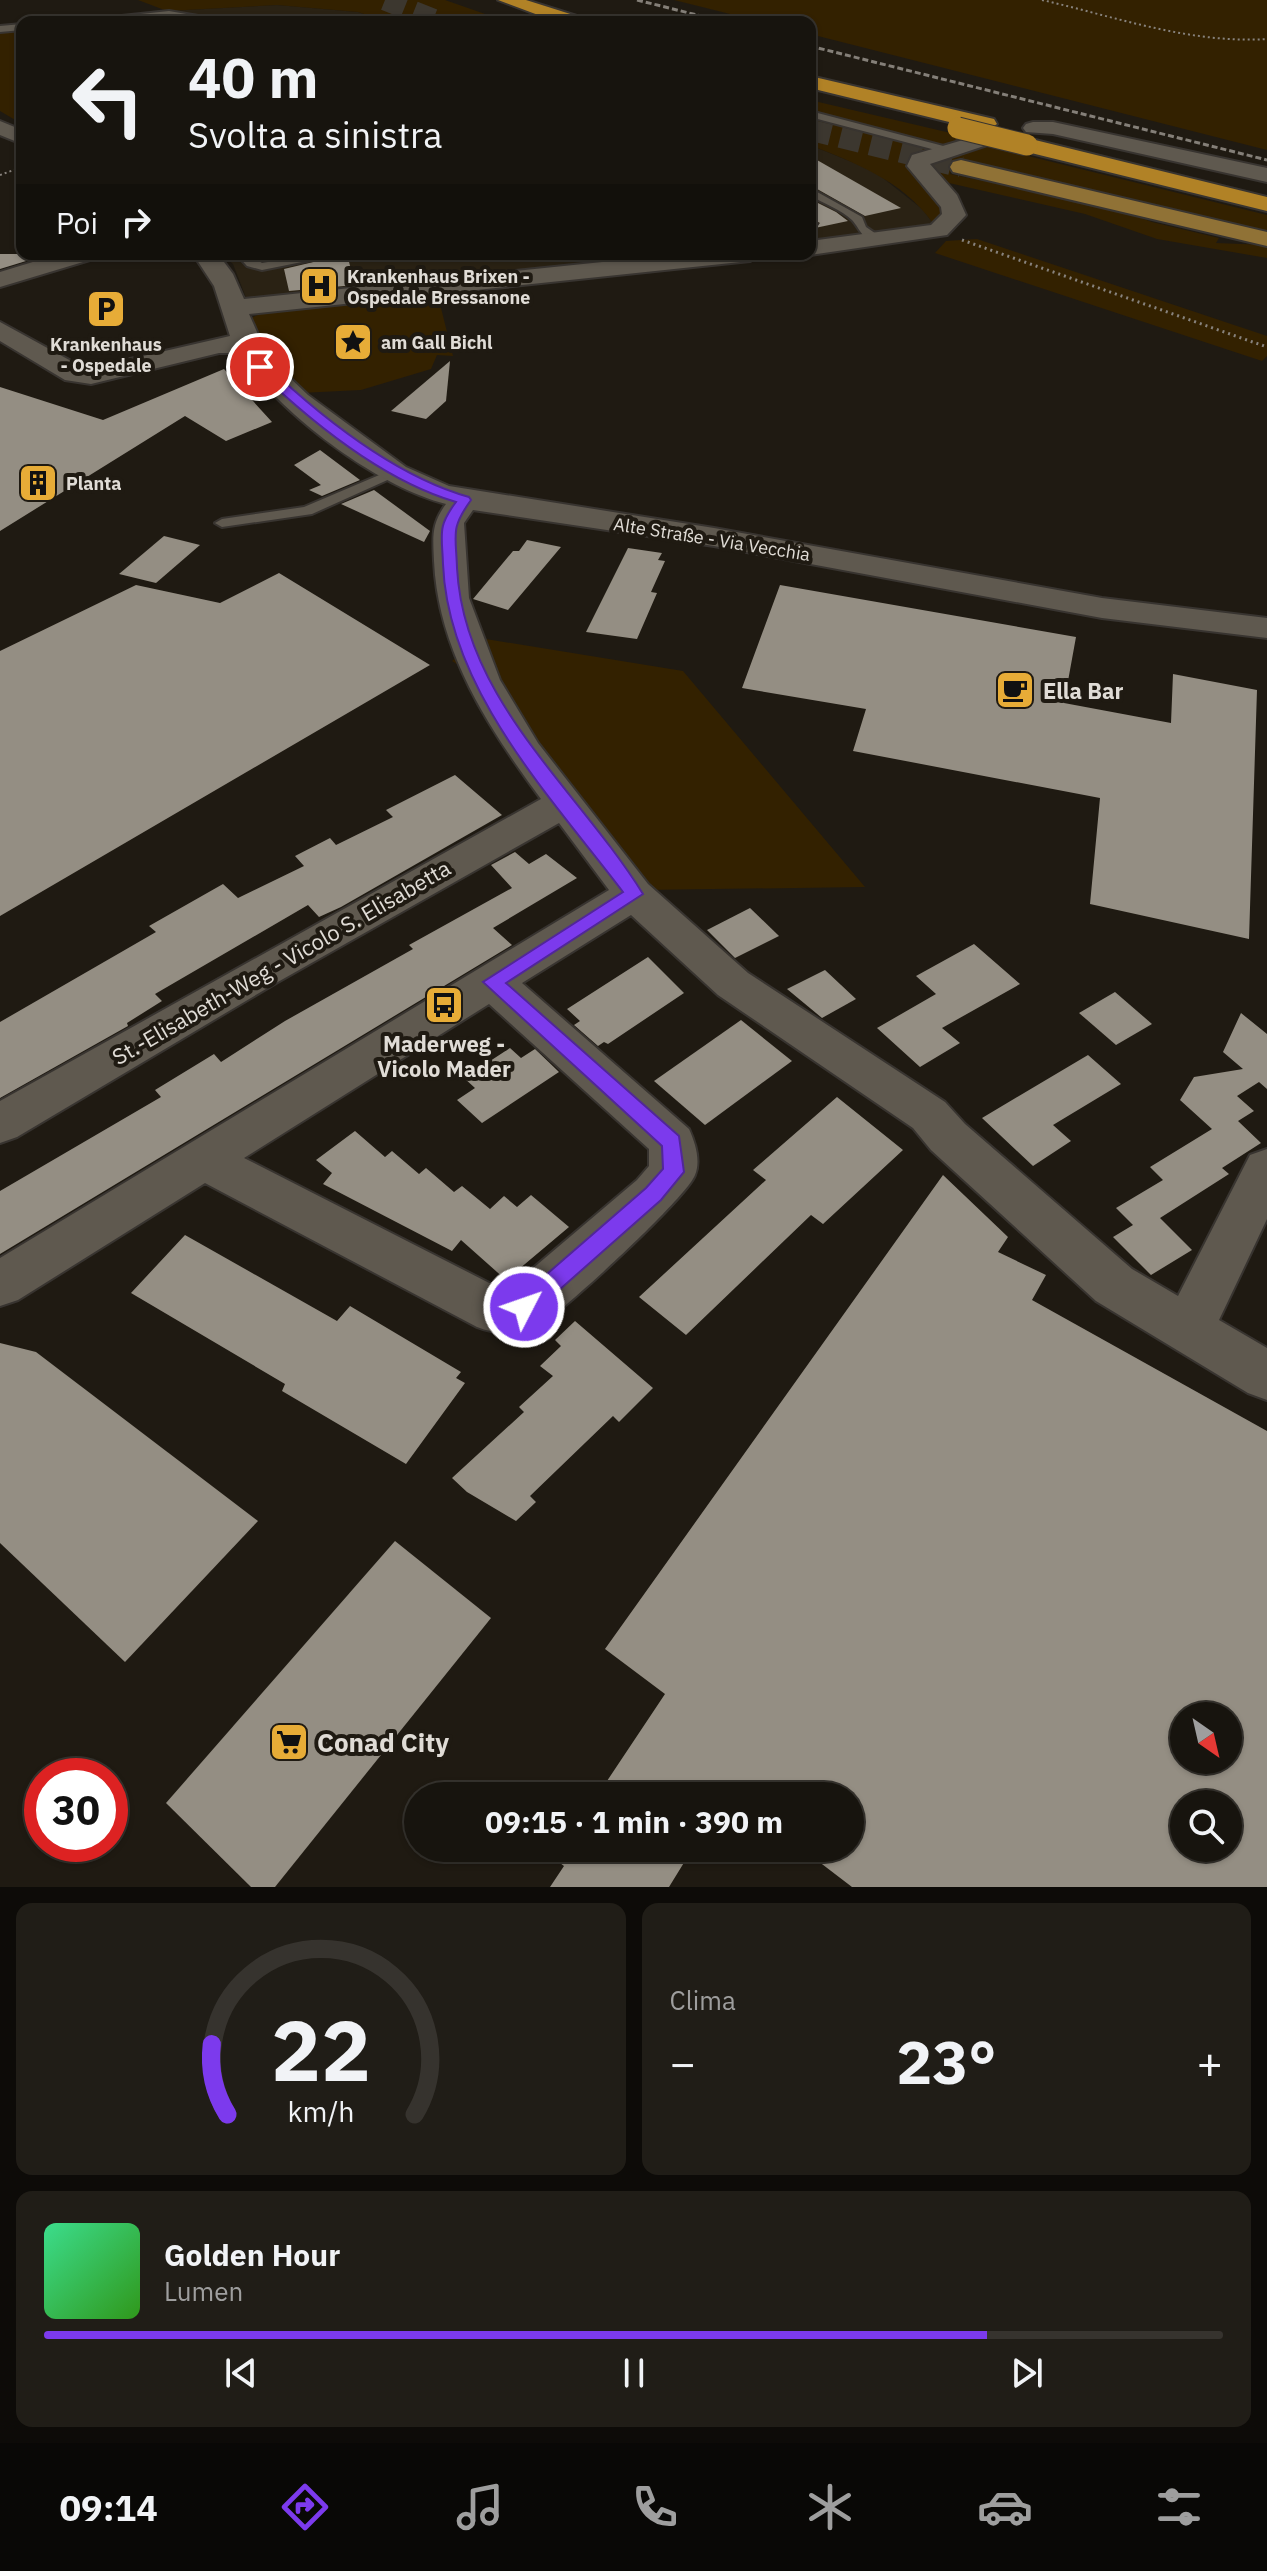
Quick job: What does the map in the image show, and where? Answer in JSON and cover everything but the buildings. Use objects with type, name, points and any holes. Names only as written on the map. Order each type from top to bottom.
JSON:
[{"type":"highway","points":[[497,2],[528,16]]},
{"type":"highway","points":[[497,2],[552,16]]},
{"type":"highway","points":[[816,84],[983,133],[1035,137],[1267,204]]},
{"type":"highway","points":[[816,93],[958,128],[1035,137],[1267,194]]},
{"type":"main road","points":[[954,159],[1267,239]]},
{"type":"street","points":[[1035,137],[1053,128],[1267,175]]},
{"type":"street","points":[[816,233],[878,240],[939,230],[954,215],[953,202],[918,166],[920,160],[954,159],[983,133]]},
{"type":"street","points":[[0,280],[65,260]]},
{"type":"street","name":"Alte Straße - Via Vecchia","points":[[210,260],[221,273],[248,347],[260,367],[285,390],[396,473],[427,490],[465,500],[714,537],[1102,608],[1267,628]]},
{"type":"street","points":[[233,308],[631,260]]},
{"type":"street","points":[[0,330],[75,374],[91,376],[219,345],[235,343],[248,347]]},
{"type":"street","points":[[465,500],[448,522],[452,598],[482,680],[523,749],[634,894],[733,984],[929,1115],[1114,1285],[1267,1376]]},
{"type":"street","name":"St.-Elisabeth-Weg - Vicolo S. Elisabetta","points":[[0,1124],[261,972],[564,803]]},
{"type":"street","points":[[0,1284],[634,894]]},
{"type":"street","points":[[203,1159],[495,1311],[524,1307],[654,1194],[673,1172],[672,1142],[493,982]]},
{"type":"street","points":[[1188,1329],[1267,1169]]},
{"type":"lane","points":[[144,16],[184,16]]},
{"type":"lane","points":[[816,116],[954,159]]},
{"type":"lane","points":[[816,194],[858,219],[861,229],[878,240]]},
{"type":"lane","points":[[247,260],[262,267],[302,260]]},
{"type":"lane","points":[[222,523],[307,511],[396,473]]},
{"type":"path","points":[[1042,0],[1215,38],[1245,43],[1267,39]]},
{"type":"path","points":[[939,230],[1267,347]]},
{"type":"shaded area","points":[[138,0],[445,0],[491,16],[370,16],[358,12],[277,5],[167,11]]},
{"type":"shaded area","points":[[674,0],[1267,0],[1267,150],[816,36],[816,16],[738,16]]},
{"type":"shaded area","points":[[277,5],[358,12],[370,16],[149,16],[167,11]]},
{"type":"shaded area","points":[[16,29],[16,120],[0,111],[0,31]]},
{"type":"shaded area","points":[[816,101],[972,138],[918,156],[909,166],[935,192],[946,210],[932,222],[907,195],[861,166],[816,147]]},
{"type":"shaded area","points":[[984,145],[1267,215],[1267,231],[968,163],[952,166],[950,174],[1113,208],[1152,222],[1219,238],[1216,243],[1267,245],[1267,258],[1157,239],[1085,214],[949,183],[933,174],[928,166],[932,161]]},
{"type":"shaded area","points":[[816,147],[874,171],[922,209],[932,222],[921,230],[816,243]]},
{"type":"shaded area","points":[[977,239],[1267,336],[1267,356],[1262,361],[935,253],[946,241]]},
{"type":"shaded area","name":"Krankenhaus Brixen - Ospedale Bressanone","points":[[228,260],[652,260],[248,303],[233,264]]},
{"type":"shaded area","name":"am Gall Bichl","points":[[437,292],[453,356],[437,355],[431,369],[361,390],[300,393],[266,361],[249,328],[253,317],[268,311]]},
{"type":"shaded area","points":[[480,638],[683,671],[865,887],[643,890],[463,668],[452,661]]},
{"type":"tunnel","points":[[385,0],[425,16]]},
{"type":"tunnel","points":[[816,131],[961,167]]},
{"type":"railway","points":[[637,0],[701,16]]},
{"type":"railway","points":[[816,47],[1267,160]]},
{"type":"place","name":"Krankenhaus Brixen - Ospedale Bressanone","points":[[319,286]]},
{"type":"place","name":"Krankenhaus - Ospedale","points":[[106,309]]},
{"type":"place","name":"am Gall Bichl","points":[[353,342]]},
{"type":"place","name":"Planta","points":[[38,483]]},
{"type":"place","name":"Ella Bar","points":[[1015,690]]},
{"type":"place","name":"Maderweg - Vicolo Mader","points":[[444,1005]]},
{"type":"place","name":"Conad City","points":[[289,1742]]},
{"type":"route","points":[[260,367],[285,390],[396,473],[427,490],[465,500],[448,522],[452,598],[482,680],[523,749],[634,894],[493,982],[672,1142],[673,1172],[654,1194],[524,1307]]}]
